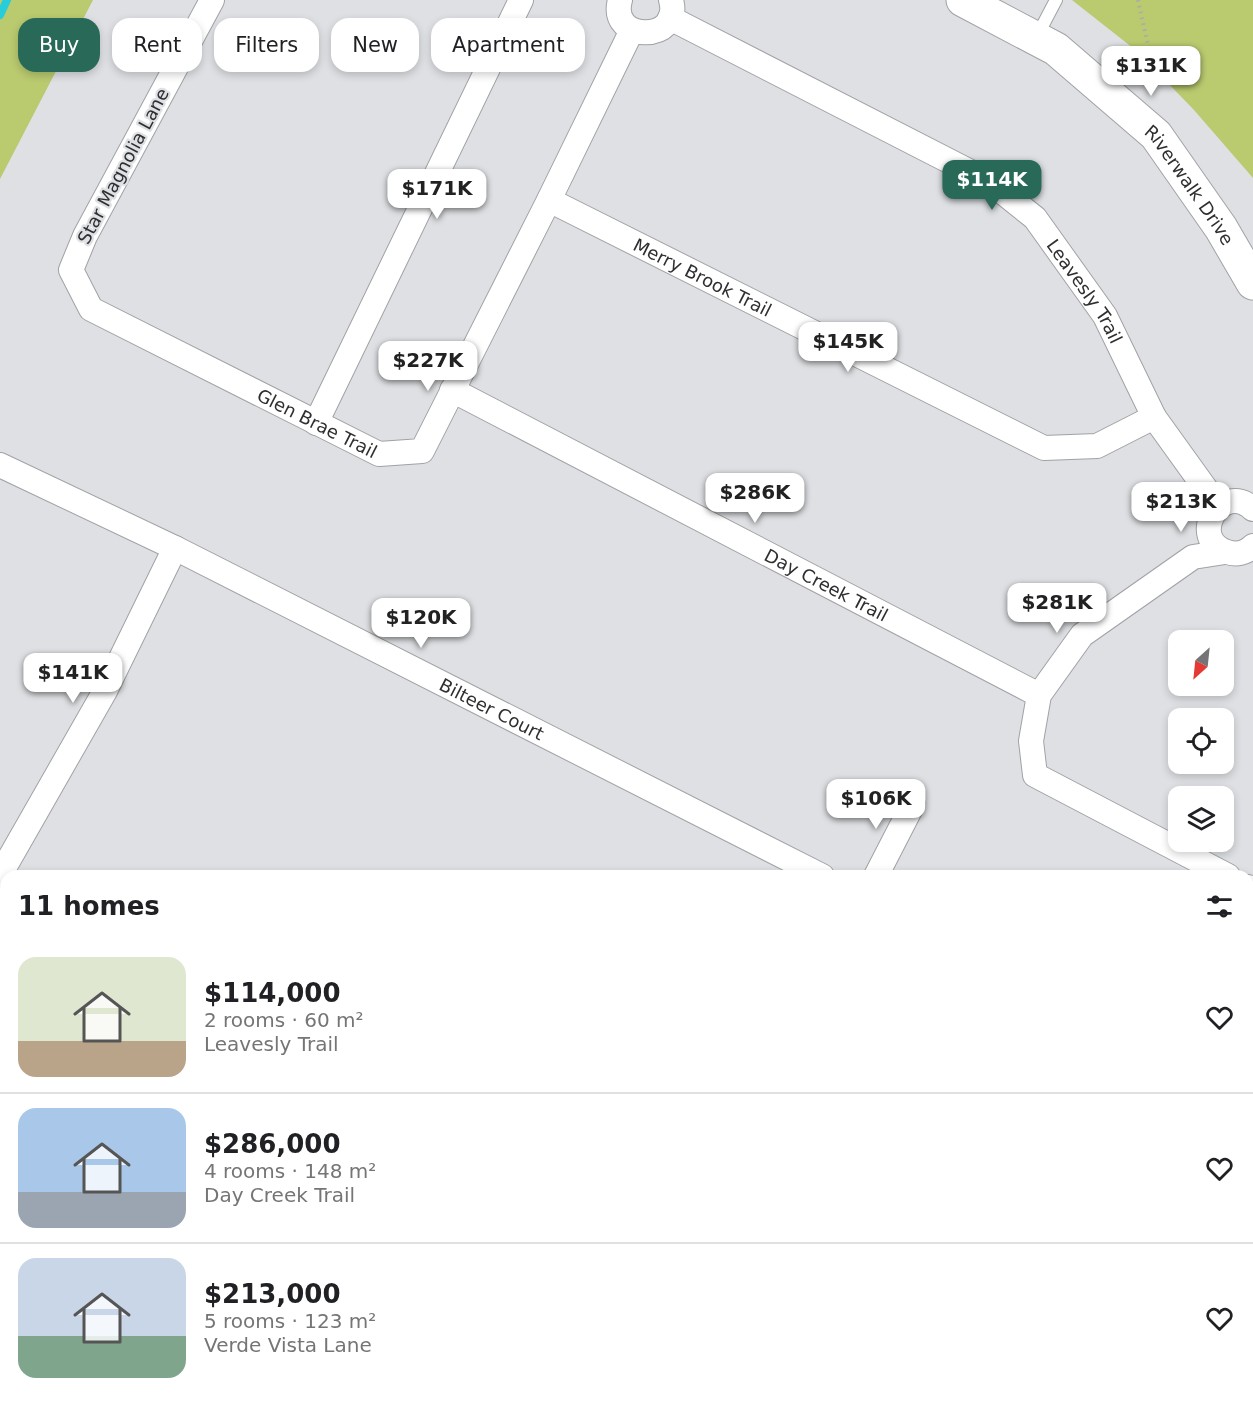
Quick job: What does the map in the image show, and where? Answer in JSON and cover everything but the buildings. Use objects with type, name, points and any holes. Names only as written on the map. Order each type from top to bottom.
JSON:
[{"type":"street","name":"Star Magnolia Lane","points":[[71,270],[85,236],[212,0]]},
{"type":"street","points":[[316,423],[521,0]]},
{"type":"street","points":[[620,0],[619,13],[623,22],[632,30],[646,34],[655,33],[671,9]]},
{"type":"street","name":"Riverwalk Drive","points":[[963,0],[1056,49],[1156,135],[1221,228],[1253,282]]},
{"type":"street","name":"Leavesly Trail","points":[[671,9],[990,182],[1035,218],[1105,316],[1154,417],[1213,516],[1212,541],[1225,552]]},
{"type":"street","name":"Glen Brae Trail","points":[[71,270],[91,309],[380,454],[422,451],[632,30]]},
{"type":"street","name":"Merry Brook Trail","points":[[549,200],[1044,448],[1097,446],[1154,417]]},
{"type":"street","name":"Day Creek Trail","points":[[453,390],[1039,695]]},
{"type":"street","name":"Bilteer Court","points":[[0,465],[175,548],[810,870]]},
{"type":"street","points":[[1193,557],[1213,516],[1225,502],[1249,504]]},
{"type":"street","points":[[3,870],[105,691],[175,548]]},
{"type":"street","points":[[1217,870],[1035,775],[1031,741],[1039,695],[1082,635],[1193,557],[1252,550]]},
{"type":"street","points":[[879,870],[913,804]]},
{"type":"lane","points":[[1036,39],[1056,0]]},
{"type":"path","points":[[1138,0],[1150,54],[1147,76]]},
{"type":"green space","points":[[0,0],[93,0],[84,18],[18,18],[18,72],[56,72],[0,179]]},
{"type":"green space","points":[[1072,0],[1253,0],[1253,178],[1194,110],[1138,52]]},
{"type":"waterway","points":[[0,15],[7,0]]}]
